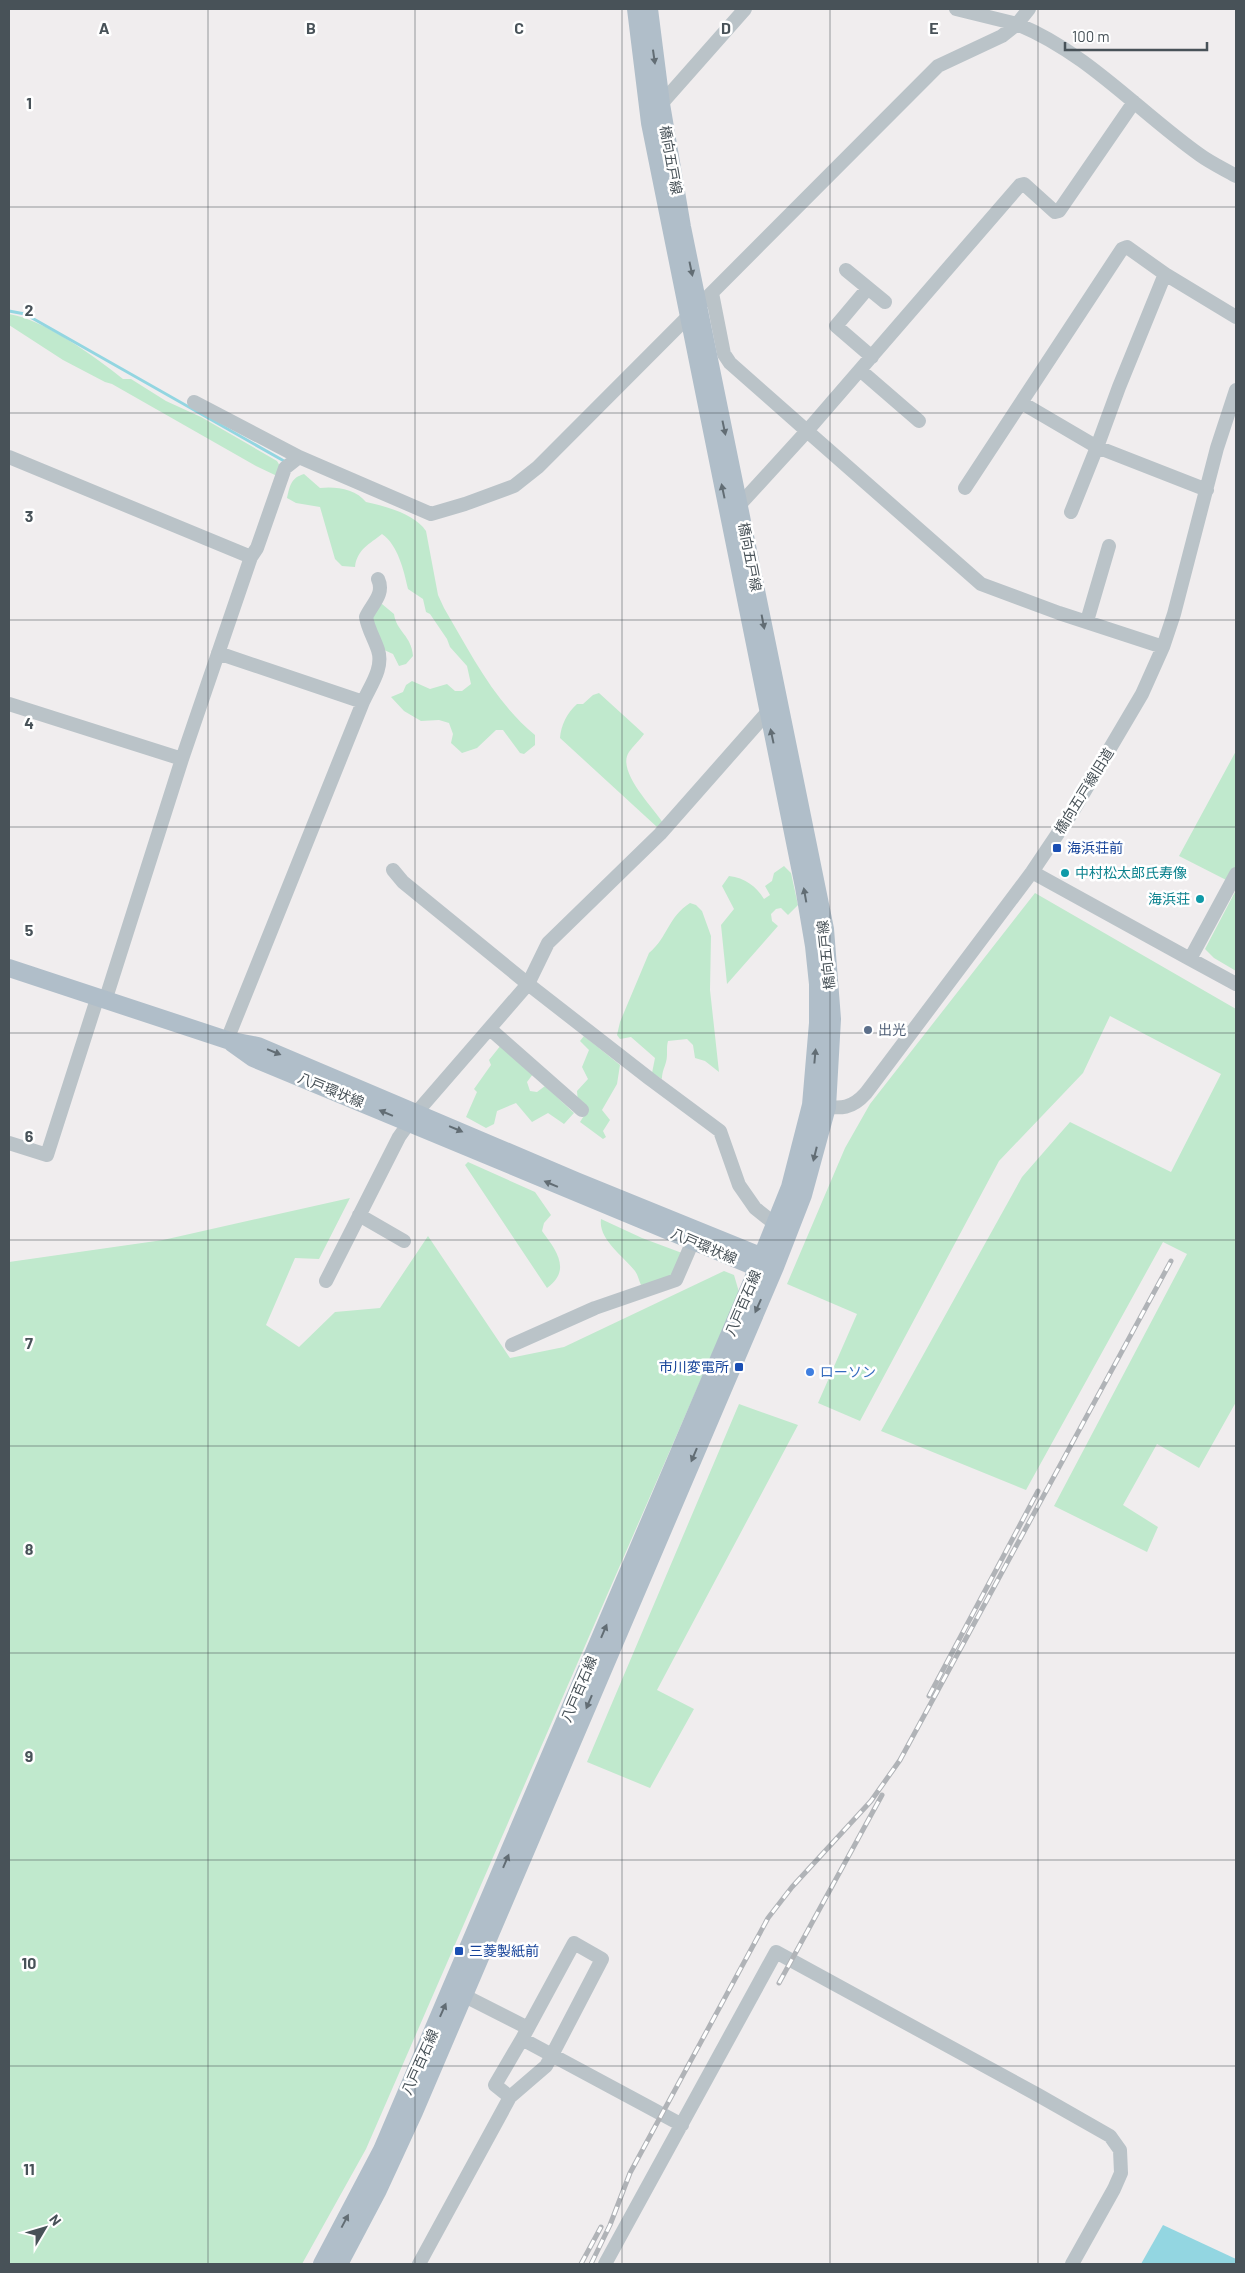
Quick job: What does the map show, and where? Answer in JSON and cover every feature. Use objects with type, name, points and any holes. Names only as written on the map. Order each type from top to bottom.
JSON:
[{"type":"main road","name":"橋向五戸線","points":[[636,9],[650,123],[704,311]]},
{"type":"main road","name":"橋向五戸線","points":[[649,9],[661,104],[682,227],[704,311],[734,511],[773,706],[817,885],[828,957],[832,1019],[819,1106]]},
{"type":"main road","name":"八戸環状線","points":[[9,968],[102,997],[227,1040],[252,1058],[413,1117],[576,1181],[765,1264]]},
{"type":"main road","name":"八戸百石線","points":[[765,1264],[775,1224],[819,1106]]},
{"type":"main road","name":"八戸百石線","points":[[340,2264],[382,2182],[458,1992],[765,1264],[803,1195],[819,1106]]},
{"type":"main road","name":"八戸環状線","points":[[413,1117],[574,1193],[692,1241],[765,1264]]},
{"type":"main road","name":"八戸百石線","points":[[322,2264],[382,2150],[458,1992]]},
{"type":"street","points":[[661,104],[745,9]]},
{"type":"street","points":[[956,9],[1017,24],[1056,42],[1086,62],[1200,156],[1236,176]]},
{"type":"street","points":[[194,402],[299,457],[431,514],[514,486],[538,467],[704,311],[938,66],[1002,36],[1017,24],[1029,9]]},
{"type":"street","points":[[734,511],[872,357],[1020,185],[1024,184],[1055,212],[1058,211],[1134,102]]},
{"type":"street","points":[[966,488],[1122,249],[1126,247],[1165,274],[1236,317]]},
{"type":"street","points":[[846,270],[884,302]]},
{"type":"street","points":[[1071,512],[1165,274]]},
{"type":"street","points":[[868,288],[836,326],[872,357]]},
{"type":"street","points":[[704,311],[730,363],[981,584],[1163,647]]},
{"type":"street","points":[[860,370],[919,421]]},
{"type":"street","name":"橋向五戸線旧道","points":[[819,1106],[850,1106],[862,1097],[1032,872],[1073,811],[1125,724],[1142,694],[1163,647],[1206,490],[1236,390]]},
{"type":"street","points":[[1022,403],[1097,447],[1206,490]]},
{"type":"street","points":[[9,457],[251,556]]},
{"type":"street","points":[[9,1143],[47,1155],[251,556],[257,548],[285,468],[299,457]]},
{"type":"street","points":[[1087,621],[1109,546]]},
{"type":"street","points":[[227,1040],[363,702],[380,666],[379,651],[368,629],[366,617],[380,593],[381,585],[378,579]]},
{"type":"street","points":[[218,653],[363,702]]},
{"type":"street","points":[[9,704],[182,759]]},
{"type":"street","points":[[326,1281],[399,1137],[413,1117],[528,984],[548,944],[660,834],[773,706]]},
{"type":"street","points":[[393,870],[403,882],[528,984],[720,1131],[739,1185],[755,1208],[775,1224]]},
{"type":"street","points":[[1032,872],[1236,984]]},
{"type":"street","points":[[1190,959],[1236,874]]},
{"type":"street","points":[[490,1028],[582,1110]]},
{"type":"street","points":[[359,1214],[404,1241]]},
{"type":"street","points":[[512,1345],[595,1308],[676,1280],[692,1241]]},
{"type":"street","points":[[419,2264],[510,2097],[546,2066],[602,1959],[574,1943],[495,2085],[510,2097]]},
{"type":"street","points":[[605,2264],[776,1952],[1110,2136],[1120,2150],[1121,2173],[1072,2264]]},
{"type":"street","points":[[458,1992],[525,2033],[552,2055],[682,2125]]},
{"type":"green space","points":[[9,314],[38,323],[53,331],[84,350],[123,379],[131,379],[166,401],[201,417],[277,461],[280,466],[277,476],[112,384],[63,360],[9,325]]},
{"type":"green space","points":[[304,474],[320,488],[339,488],[351,491],[366,502],[407,515],[421,525],[426,531],[438,595],[444,608],[495,692],[520,722],[535,735],[535,745],[524,754],[520,753],[503,730],[496,730],[477,748],[462,753],[451,743],[453,734],[449,723],[439,720],[421,721],[404,711],[391,697],[403,692],[406,685],[412,681],[430,689],[447,684],[455,691],[462,691],[471,684],[467,666],[450,647],[447,639],[430,614],[426,612],[423,599],[408,589],[396,551],[382,534],[361,551],[355,567],[342,566],[335,559],[320,507],[296,503],[287,498],[292,483],[296,478]]},
{"type":"green space","points":[[382,604],[394,614],[395,620],[410,643],[413,656],[406,664],[399,666],[393,654],[382,649],[371,614],[376,606]]},
{"type":"green space","points":[[599,693],[644,734],[629,752],[626,760],[627,769],[637,789],[663,823],[657,827],[560,738],[563,724],[573,708],[577,704],[583,704],[593,695]]},
{"type":"green space","points":[[1236,751],[1236,885],[1179,856]]},
{"type":"green space","points":[[784,866],[791,873],[798,905],[788,915],[781,908],[776,909],[771,914],[772,921],[778,926],[727,984],[721,925],[734,909],[722,886],[729,876],[740,879],[754,887],[764,899],[770,895],[765,886],[772,881],[774,873]]},
{"type":"green space","points":[[1236,890],[1236,971],[1214,958],[1205,949]]},
{"type":"green space","points":[[1035,893],[1236,1009],[1236,1402],[1199,1468],[1157,1444],[1123,1505],[1158,1527],[1147,1552],[1054,1506],[1187,1254],[1163,1242],[1026,1490],[881,1431],[1022,1177],[1070,1122],[1171,1172],[1221,1074],[1110,1016],[1083,1073],[999,1161],[860,1421],[818,1403],[857,1314],[787,1284],[845,1148],[870,1104]]},
{"type":"green space","points":[[690,903],[696,905],[702,911],[711,936],[710,990],[719,1072],[705,1061],[695,1058],[693,1045],[687,1039],[668,1041],[667,1059],[662,1079],[652,1073],[655,1058],[631,1037],[620,1039],[617,1035],[620,1022],[649,953],[677,914]]},
{"type":"green space","points":[[584,1036],[620,1065],[617,1084],[602,1110],[610,1120],[603,1131],[606,1137],[603,1139],[580,1122],[587,1111],[578,1103],[577,1091],[588,1079],[582,1067],[589,1050],[580,1041]]},
{"type":"green space","points":[[501,1045],[533,1074],[527,1082],[530,1091],[537,1092],[545,1086],[574,1113],[564,1124],[548,1113],[532,1122],[516,1103],[497,1111],[494,1124],[486,1128],[466,1117],[477,1092],[474,1089],[491,1065],[489,1060]]},
{"type":"green space","points":[[468,1162],[535,1192],[551,1215],[544,1223],[542,1231],[556,1253],[560,1267],[555,1281],[547,1288],[465,1165]]},
{"type":"green space","points":[[350,1198],[319,1259],[295,1258],[266,1325],[299,1347],[335,1312],[380,1308],[428,1236],[510,1358],[564,1347],[724,1271],[734,1275],[739,1292],[366,2149],[302,2264],[9,2264],[9,1262],[163,1240]]},
{"type":"green space","points":[[601,1219],[642,1238],[682,1253],[674,1277],[641,1285],[635,1271],[607,1240],[601,1226]]},
{"type":"green space","points":[[739,1404],[798,1425],[657,1690],[694,1709],[650,1788],[587,1762]]},
{"type":"water","points":[[1163,2225],[1236,2259],[1236,2264],[1141,2264]]},
{"type":"waterway","points":[[9,311],[25,314],[284,461]]},
{"type":"railway","points":[[591,2264],[610,2225],[630,2173],[768,1918],[792,1887],[871,1801],[900,1760],[1171,1261]]},
{"type":"railway","points":[[929,1696],[1038,1491]]},
{"type":"railway","points":[[779,1983],[882,1795]]},
{"type":"railway","points":[[581,2264],[601,2227]]},
{"type":"place","name":"海浜荘前","points":[[1057,848]]},
{"type":"place","name":"中村松太郎氏寿像","points":[[1065,873]]},
{"type":"place","name":"海浜荘","points":[[1200,899]]},
{"type":"place","name":"出光","points":[[868,1030]]},
{"type":"place","name":"市川変電所","points":[[739,1367]]},
{"type":"place","name":"ローソン","points":[[810,1372]]},
{"type":"place","name":"三菱製紙前","points":[[459,1951]]}]
